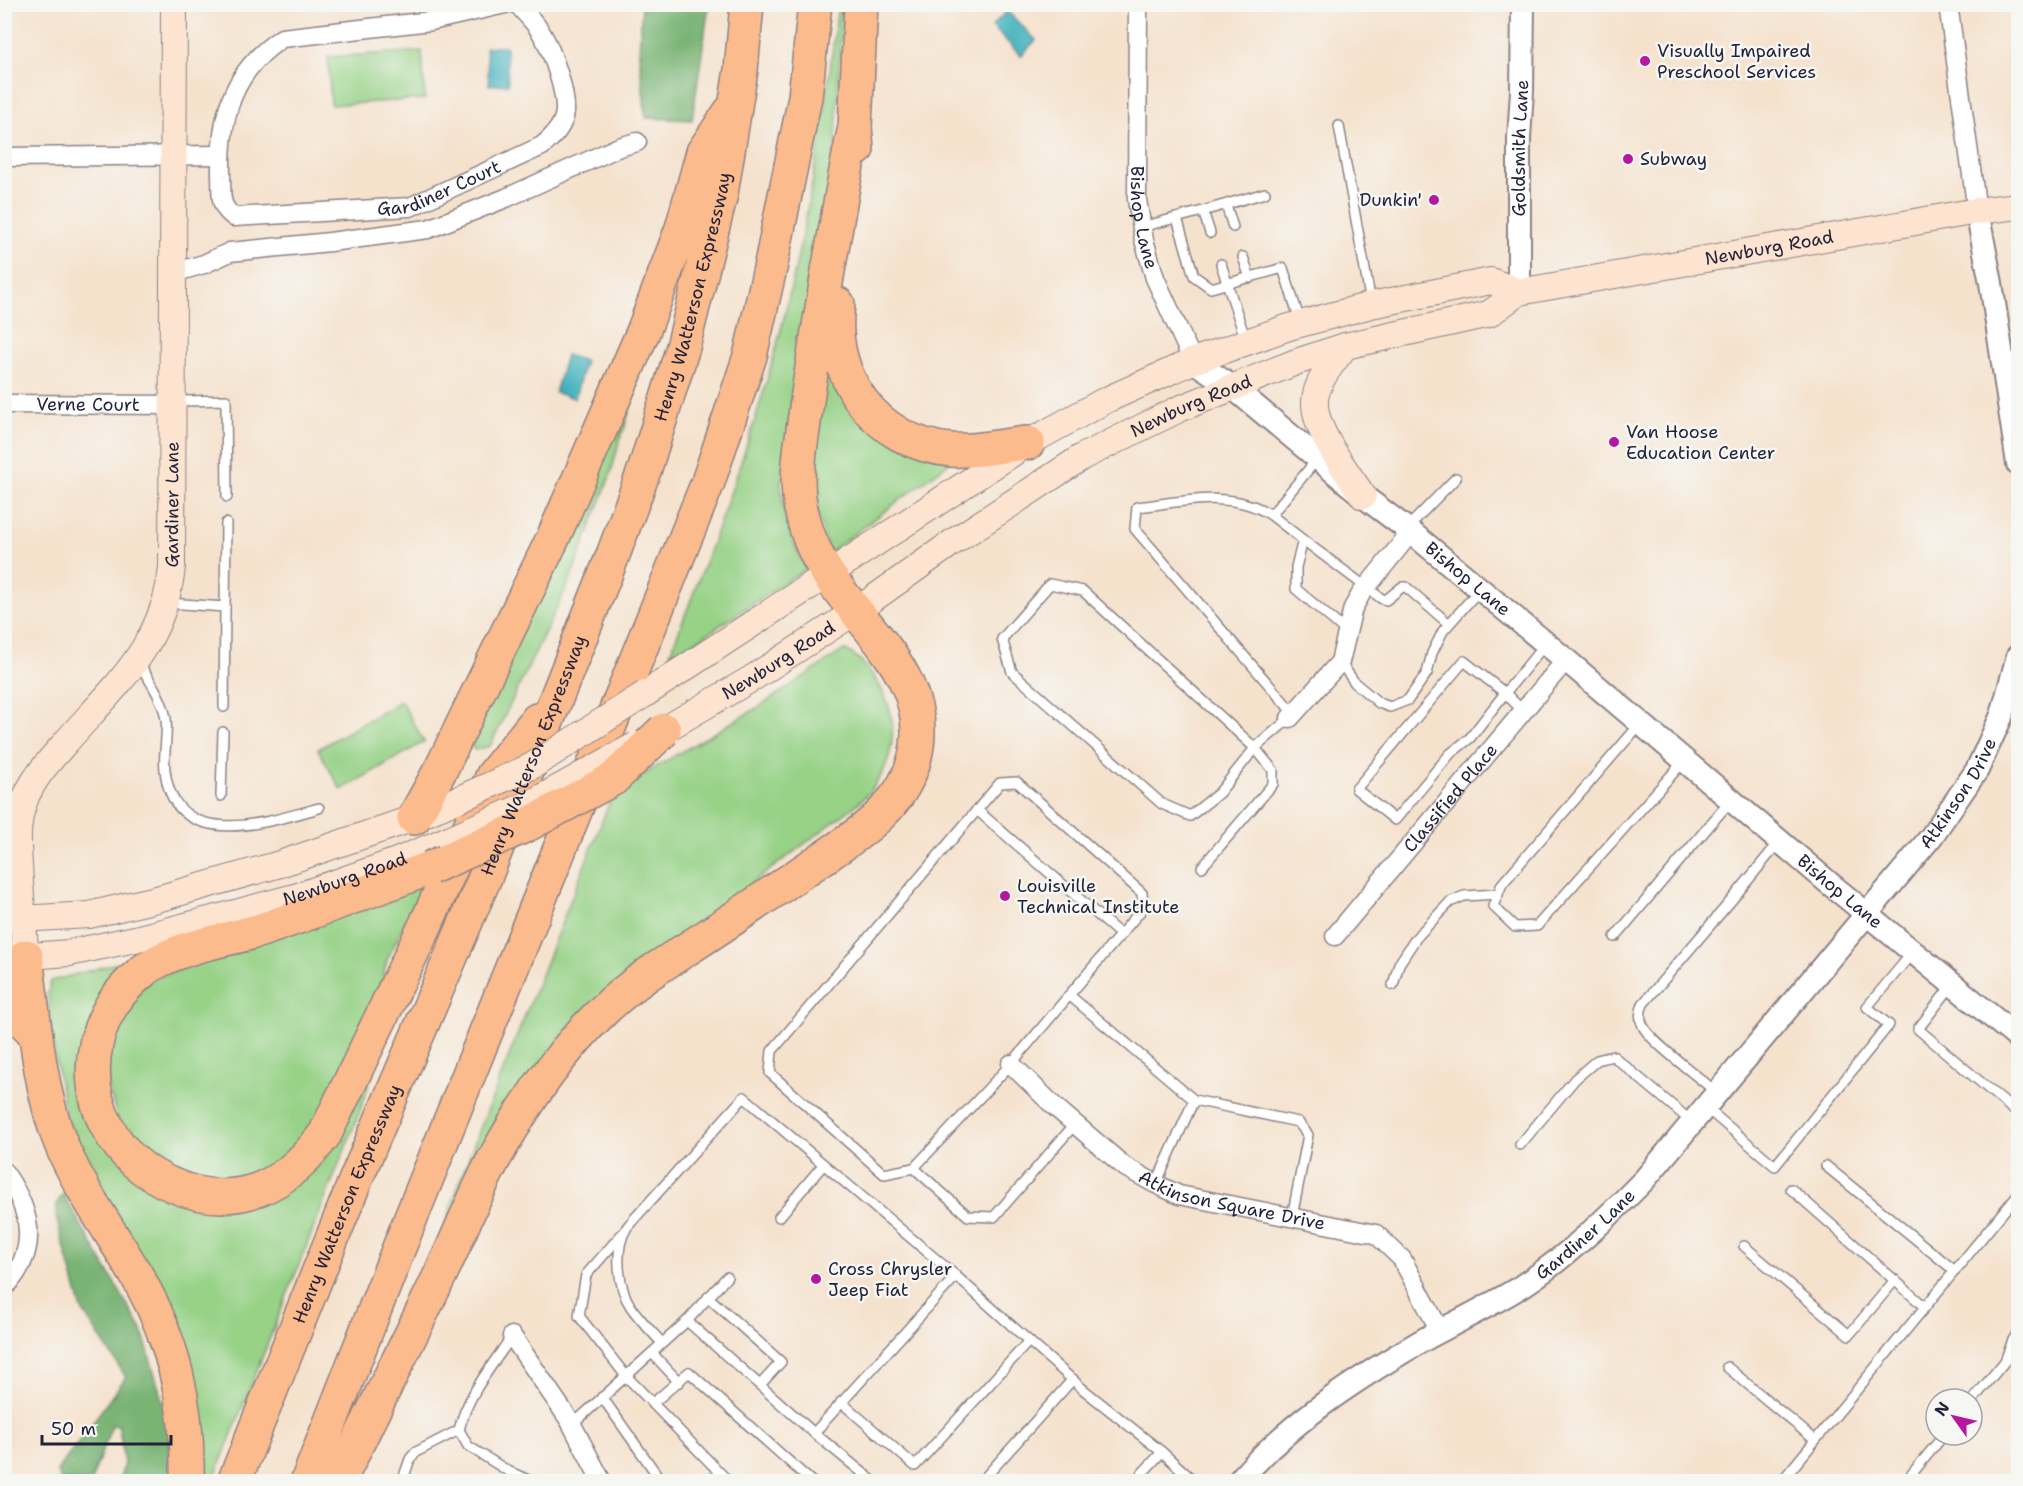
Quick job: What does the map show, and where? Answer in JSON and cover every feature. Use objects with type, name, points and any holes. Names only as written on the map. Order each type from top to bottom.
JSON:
[{"type":"highway","name":"Henry Watterson Expressway","points":[[234,1482],[358,1174],[486,875],[645,468],[683,347],[721,194],[736,103],[747,4]]},
{"type":"highway","points":[[307,1482],[410,1219],[708,482],[728,426],[750,356],[771,264],[805,97],[815,4]]},
{"type":"highway","points":[[861,4],[855,128],[859,168],[836,322],[837,340],[843,366],[852,387],[877,419],[906,438],[923,445],[949,450],[973,451],[1029,443]]},
{"type":"highway","points":[[414,818],[442,767],[553,538],[644,332],[682,228],[704,152],[736,103]]},
{"type":"highway","points":[[339,1482],[493,1161],[529,1100],[563,1054],[601,1012],[631,985],[865,829],[898,796],[912,766],[918,727],[910,690],[891,655],[829,575],[815,553],[798,495],[812,362],[846,167],[855,128]]},
{"type":"highway","points":[[558,695],[493,775],[426,924],[340,1103],[324,1134],[310,1153],[290,1173],[266,1186],[242,1194],[221,1195],[202,1195],[162,1181],[141,1168],[125,1154],[112,1138],[102,1117],[93,1075],[94,1051],[99,1032],[117,997],[145,969],[176,953],[262,930],[355,897],[430,868],[527,825],[614,779],[664,730]]},
{"type":"highway","points":[[15,957],[36,1035],[46,1089],[64,1150],[142,1285],[168,1343],[183,1409],[187,1439],[187,1482]]},
{"type":"highway","points":[[4,1000],[36,1035]]},
{"type":"main road","name":"Gardiner Lane","points":[[15,957],[13,919],[18,822],[24,800],[35,780],[49,762],[137,660],[149,642],[165,603],[172,567],[174,4]]},
{"type":"main road","name":"Newburg Road","points":[[15,957],[69,952],[135,939],[287,899],[397,861],[535,801],[751,680],[856,611],[952,542],[1082,457],[1231,386],[1345,346],[1489,314],[1520,292],[1977,211],[2019,206]]},
{"type":"main road","name":"Newburg Road","points":[[13,919],[89,915],[157,899],[280,864],[414,818],[532,766],[1029,443],[1104,401],[1193,361],[1301,324],[1371,305],[1491,281],[1520,292]]},
{"type":"main road","points":[[1345,346],[1320,381],[1314,406],[1320,428],[1363,496]]},
{"type":"street","name":"Gardiner Court","points":[[505,4],[431,21],[282,38],[263,52],[245,72],[226,113],[221,155],[222,204],[227,212],[234,217],[410,207],[542,146],[554,136],[561,125],[565,111],[560,78],[542,34],[518,4]]},
{"type":"street","name":"Bishop Lane","points":[[1138,4],[1136,176],[1141,227],[1155,278],[1193,361],[1231,386],[1363,496],[1409,530],[1867,914],[2019,1038]]},
{"type":"street","name":"Goldsmith Lane","points":[[1520,292],[1519,138],[1523,4]]},
{"type":"street","points":[[1948,4],[1977,211],[2019,464]]},
{"type":"street","points":[[173,273],[204,264],[230,252],[428,229],[506,198],[619,147],[637,142]]},
{"type":"street","points":[[4,157],[221,155]]},
{"type":"street","name":"Verne Court","points":[[4,404],[171,405]]},
{"type":"street","points":[[1292,716],[1340,662],[1353,608],[1409,530]]},
{"type":"street","name":"Atkinson Drive","points":[[1867,914],[1931,837],[1977,770],[2001,715],[2019,656]]},
{"type":"street","name":"Classified Place","points":[[1335,936],[1566,660]]},
{"type":"street","name":"Gardiner Lane","points":[[1238,1482],[1289,1431],[1327,1401],[1440,1331],[1522,1286],[1605,1220],[1645,1179],[1867,914]]},
{"type":"street","name":"Atkinson Square Drive","points":[[1011,1064],[1054,1106],[1125,1167],[1179,1195],[1376,1234],[1402,1259],[1440,1331]]},
{"type":"street","points":[[4,1173],[18,1191],[27,1215],[28,1248],[15,1277],[4,1288]]},
{"type":"street","points":[[512,1336],[572,1425],[602,1482]]},
{"type":"lane","points":[[1339,126],[1371,305]]},
{"type":"lane","points":[[1141,227],[1203,212],[1265,193]]},
{"type":"lane","points":[[1226,205],[1233,227]]},
{"type":"lane","points":[[1203,212],[1210,233]]},
{"type":"lane","points":[[1177,218],[1194,276],[1211,288],[1282,268],[1301,324]]},
{"type":"lane","points":[[1243,257],[1250,278]]},
{"type":"lane","points":[[1221,264],[1246,342]]},
{"type":"lane","points":[[171,405],[185,401],[226,400],[227,497]]},
{"type":"lane","points":[[1271,515],[1318,458]]},
{"type":"lane","points":[[1409,530],[1456,478]]},
{"type":"lane","points":[[1202,867],[1274,784],[1273,770],[1256,748],[1083,591],[1050,584],[1002,639],[1012,672],[1162,804],[1190,816],[1220,794],[1256,748],[1292,716],[1135,529],[1137,507],[1215,498],[1261,508],[1382,599],[1386,600],[1402,587],[1406,587],[1449,624]]},
{"type":"lane","points":[[224,707],[226,523]]},
{"type":"lane","points":[[1303,540],[1296,567],[1296,589],[1347,632]]},
{"type":"lane","points":[[1340,662],[1355,683],[1379,703],[1390,707],[1407,700],[1427,673],[1432,653],[1443,631],[1480,589]]},
{"type":"lane","points":[[165,603],[225,607]]},
{"type":"lane","points":[[1523,711],[1505,693],[1464,661],[1356,789],[1395,820],[1450,754],[1470,738],[1505,693],[1546,643]]},
{"type":"lane","points":[[137,660],[159,698],[166,719],[165,770],[171,795],[178,808],[195,820],[217,826],[265,823],[319,808]]},
{"type":"lane","points":[[1641,723],[1502,884],[1493,906],[1515,927],[1537,926],[1684,760]]},
{"type":"lane","points":[[220,796],[223,732]]},
{"type":"lane","points":[[1017,782],[1142,893],[1143,908],[1121,935],[1011,1064],[914,1168],[884,1174],[770,1072],[772,1051],[1000,783],[1017,782]]},
{"type":"lane","points":[[1615,937],[1731,800]]},
{"type":"lane","points":[[977,810],[1121,935]]},
{"type":"lane","points":[[1705,1107],[1643,1028],[1640,1015],[1643,1004],[1780,841]]},
{"type":"lane","points":[[1393,985],[1400,964],[1416,938],[1450,902],[1464,896],[1498,894]]},
{"type":"lane","points":[[1520,1145],[1575,1080],[1597,1060],[1613,1056],[1705,1107],[1775,1166],[1889,1025],[1867,1007],[1913,952]]},
{"type":"lane","points":[[1953,983],[1918,1029],[2019,1114]]},
{"type":"lane","points":[[1069,995],[1194,1100],[1298,1122],[1308,1135],[1292,1217]]},
{"type":"lane","points":[[730,1481],[626,1376],[579,1316],[586,1275],[744,1098],[956,1276],[1195,1482]]},
{"type":"lane","points":[[1156,1184],[1194,1100]]},
{"type":"lane","points":[[914,1168],[968,1216],[994,1217],[1075,1124]]},
{"type":"lane","points":[[779,1217],[823,1166]]},
{"type":"lane","points":[[1826,1166],[1955,1271]]},
{"type":"lane","points":[[1791,1189],[1925,1307]]},
{"type":"lane","points":[[1781,1482],[2019,1194]]},
{"type":"lane","points":[[626,1230],[621,1243],[620,1259],[626,1297],[634,1311],[662,1343]]},
{"type":"lane","points":[[1744,1246],[1849,1335],[1895,1280]]},
{"type":"lane","points":[[814,1433],[956,1276]]},
{"type":"lane","points":[[572,1425],[687,1321],[727,1277]]},
{"type":"lane","points":[[708,1297],[781,1362],[760,1385]]},
{"type":"lane","points":[[687,1321],[814,1433],[874,1482]]},
{"type":"lane","points":[[1984,1387],[2005,1361],[2013,1340],[2019,1333]]},
{"type":"lane","points":[[512,1336],[469,1401],[463,1412],[459,1430],[468,1446],[508,1471],[533,1482]]},
{"type":"lane","points":[[841,1402],[915,1466],[1029,1341]]},
{"type":"lane","points":[[652,1353],[679,1382]]},
{"type":"lane","points":[[1727,1367],[1815,1440]]},
{"type":"lane","points":[[652,1404],[689,1372],[812,1482]]},
{"type":"lane","points":[[981,1482],[1073,1379]]},
{"type":"lane","points":[[602,1397],[662,1482]]},
{"type":"lane","points":[[402,1482],[410,1460],[416,1452],[459,1430]]},
{"type":"lane","points":[[1905,1482],[1934,1447]]},
{"type":"lane","points":[[1134,1482],[1162,1452]]},
{"type":"lane","points":[[504,1482],[508,1471]]},
{"type":"green space","points":[[642,5],[709,5],[692,120],[646,118],[639,54]]},
{"type":"green space","points":[[838,5],[842,5],[836,140],[781,483],[788,528],[806,569],[692,644],[670,654],[747,446],[773,361],[801,240],[816,162]]},
{"type":"green space","points":[[422,51],[425,99],[331,105],[328,57]]},
{"type":"green space","points":[[825,363],[949,463],[829,553],[807,477]]},
{"type":"green space","points":[[638,376],[610,476],[570,580],[490,746],[475,750],[470,745]]},
{"type":"green space","points":[[844,650],[857,657],[874,677],[884,694],[890,712],[891,748],[878,780],[851,809],[639,968],[436,1252],[461,1177],[614,791],[757,708]]},
{"type":"green space","points":[[401,701],[424,742],[341,790],[318,749]]},
{"type":"green space","points":[[423,885],[387,960],[383,977],[320,1119],[270,1172],[226,1184],[173,1174],[120,1128],[104,1071],[118,1017],[151,979]]},
{"type":"green space","points":[[147,955],[113,987],[103,1141],[253,1200],[378,1056],[360,1111],[213,1481],[197,1481],[197,1448],[65,1113],[51,1034],[48,993],[51,981]]},
{"type":"green space","points":[[63,1194],[142,1330],[171,1431],[170,1481],[119,1481],[124,1465],[119,1426],[112,1425],[91,1481],[61,1481],[57,1471],[126,1377],[82,1310],[56,1217],[57,1203]]},
{"type":"water","points":[[1007,11],[1036,40],[1021,56],[992,26]]},
{"type":"water","points":[[506,46],[508,84],[489,85],[486,47]]},
{"type":"water","points":[[566,355],[585,361],[575,398],[555,393]]},
{"type":"place","name":"Visually Impaired Preschool Services","points":[[1645,61]]},
{"type":"place","name":"Subway","points":[[1628,159]]},
{"type":"place","name":"Dunkin'","points":[[1434,200]]},
{"type":"place","name":"Van Hoose Education Center","points":[[1614,442]]},
{"type":"place","name":"Louisville Technical Institute","points":[[1005,896]]},
{"type":"place","name":"Cross Chrysler Jeep Fiat","points":[[816,1279]]}]
